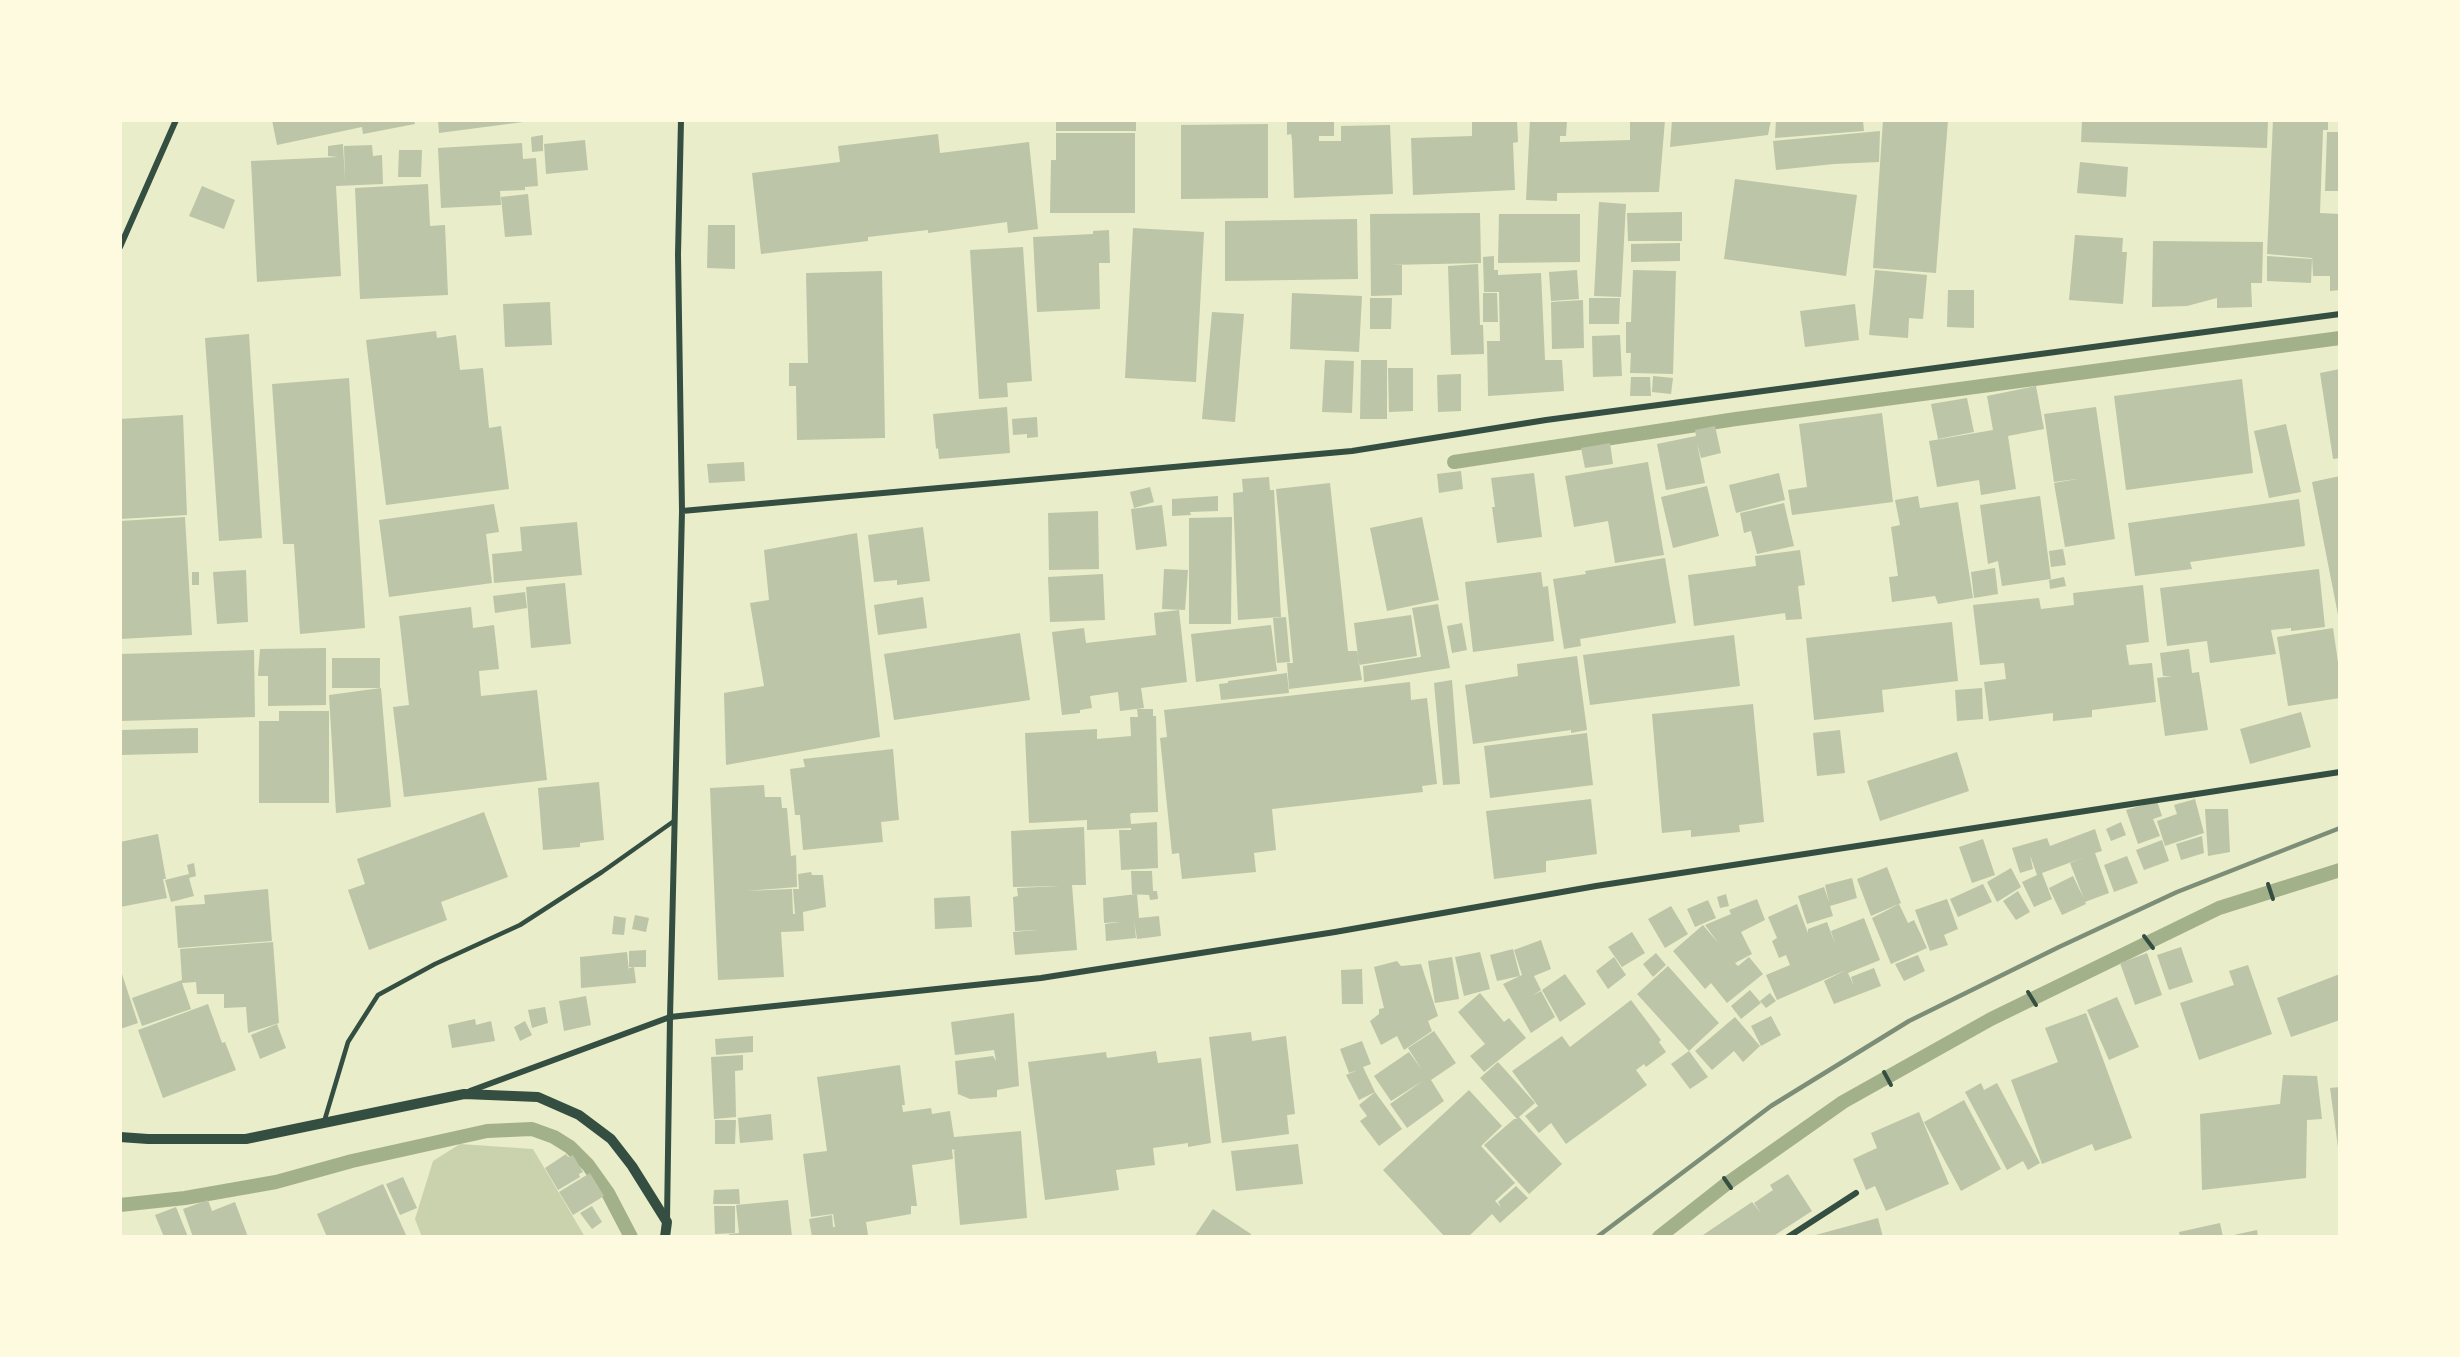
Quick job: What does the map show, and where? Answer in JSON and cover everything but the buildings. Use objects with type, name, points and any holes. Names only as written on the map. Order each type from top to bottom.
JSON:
[{"type":"street","points":[[120,247],[176,120]]},
{"type":"street","points":[[665,1237],[682,511],[678,254],[681,120]]},
{"type":"street","points":[[682,511],[1352,451],[1546,420],[2340,314]]},
{"type":"street","points":[[120,1137],[246,1140],[464,1094],[669,1017],[1041,978],[1335,932],[1596,886],[2340,772]]},
{"type":"street","points":[[464,1094],[538,1097],[579,1115],[611,1139],[632,1166],[667,1222]]},
{"type":"street","points":[[1788,1237],[1856,1193]]},
{"type":"lane","points":[[323,1123],[348,1042],[378,995],[435,964],[520,925],[602,872],[674,821]]},
{"type":"path","points":[[2268,885],[2273,899]]},
{"type":"path","points":[[2144,936],[2153,948]]},
{"type":"path","points":[[2028,992],[2036,1005]]},
{"type":"path","points":[[1884,1072],[1891,1085]]},
{"type":"path","points":[[1724,1178],[1731,1188]]},
{"type":"green space","points":[[460,1144],[533,1149],[585,1237],[422,1237],[415,1219],[433,1161]]},
{"type":"waterway","points":[[1454,462],[1736,419],[2340,338]]},
{"type":"waterway","points":[[1659,1237],[1725,1185],[1843,1102],[1991,1019],[2219,908],[2340,870]]},
{"type":"waterway","points":[[120,1205],[185,1198],[276,1182],[352,1161],[487,1131],[532,1129],[554,1137],[570,1147],[588,1165],[608,1193],[631,1237]]},
{"type":"railway","points":[[1597,1237],[1771,1106],[1909,1021],[2177,892],[2340,828]]}]
